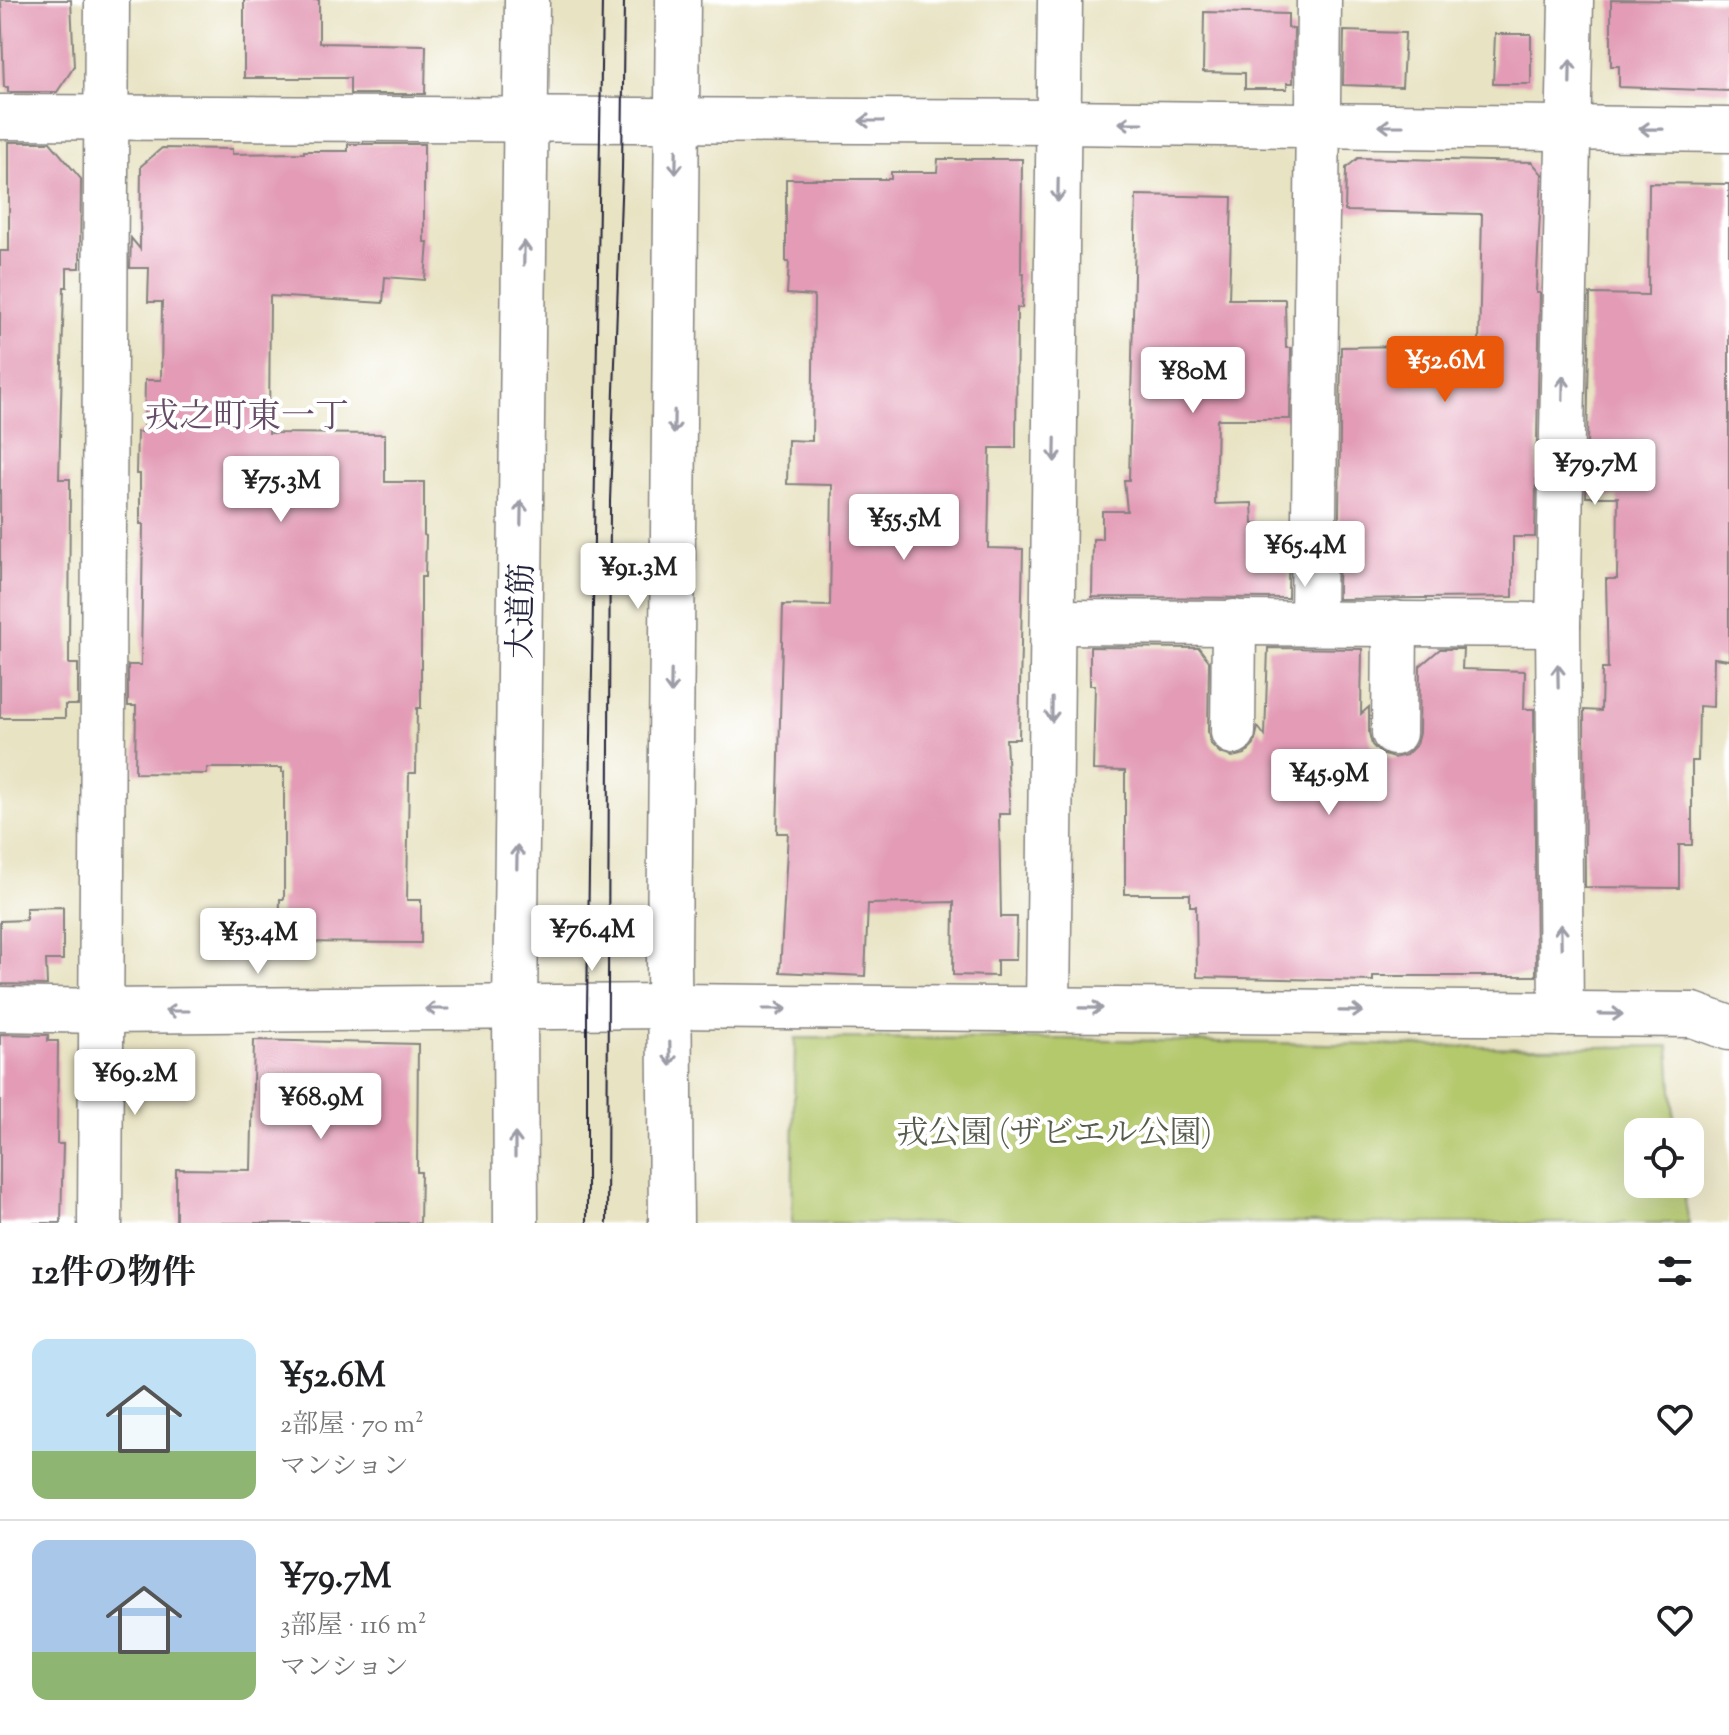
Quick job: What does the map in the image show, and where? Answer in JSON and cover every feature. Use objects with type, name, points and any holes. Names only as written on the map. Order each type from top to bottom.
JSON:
[{"type":"street","points":[[100,1223],[107,0]]},
{"type":"street","name":"大道筋","points":[[516,1223],[515,1008],[527,0]]},
{"type":"street","points":[[671,1223],[669,1006],[678,0]]},
{"type":"street","points":[[1048,1008],[1060,0]]},
{"type":"street","points":[[1313,623],[1319,0]]},
{"type":"street","points":[[1561,1014],[1558,625],[1571,0]]},
{"type":"street","points":[[0,117],[677,119],[1729,130]]},
{"type":"street","points":[[1053,622],[1558,625]]},
{"type":"street","points":[[1233,732],[1234,622]]},
{"type":"street","points":[[1394,733],[1395,623]]},
{"type":"street","points":[[0,1009],[102,1011],[669,1006],[1693,1015],[1729,1028]]},
{"type":"green space","name":"戎公園 (ザビエル公園)","points":[[795,1038],[1060,1039],[1533,1048],[1669,1046],[1674,1118],[1624,1118],[1624,1198],[1685,1198],[1689,1223],[792,1223]]},
{"type":"building","points":[[1,0],[71,0],[74,67],[57,92],[8,92],[8,87],[4,87]]},
{"type":"building","points":[[244,0],[319,0],[319,43],[426,45],[425,94],[350,94],[350,78],[244,78]]},
{"type":"building","points":[[1611,0],[1729,1],[1729,91],[1619,87],[1619,66],[1611,66]]},
{"type":"building","points":[[1204,12],[1288,14],[1288,28],[1294,29],[1293,83],[1287,83],[1287,89],[1245,89],[1245,73],[1203,72]]},
{"type":"building","points":[[1344,31],[1405,33],[1402,87],[1343,85]]},
{"type":"building","points":[[1495,34],[1531,34],[1531,84],[1493,84]]},
{"type":"building","points":[[9,142],[50,142],[81,179],[80,268],[67,268],[67,287],[64,287],[59,479],[70,479],[69,664],[78,664],[78,705],[65,705],[65,718],[0,718],[0,251],[9,251]]},
{"type":"building","points":[[348,144],[424,144],[424,242],[428,242],[425,280],[385,277],[383,303],[270,296],[269,433],[385,434],[385,482],[424,482],[426,536],[425,577],[421,577],[421,708],[417,708],[416,773],[409,773],[407,900],[421,900],[421,943],[279,942],[280,899],[284,899],[282,768],[207,768],[207,774],[135,773],[136,706],[128,706],[128,665],[141,665],[143,524],[140,524],[140,474],[136,474],[137,432],[144,432],[145,380],[161,380],[162,302],[148,302],[149,268],[130,268],[131,238],[140,249],[141,166],[162,148],[232,149],[232,154],[304,153],[348,151]]},
{"type":"building","points":[[1358,158],[1532,162],[1542,174],[1536,293],[1540,293],[1535,537],[1513,537],[1513,597],[1338,599],[1341,347],[1479,345],[1482,214],[1345,211],[1346,168]]},
{"type":"building","points":[[938,159],[1022,159],[1021,273],[1024,273],[1022,308],[1017,308],[1016,448],[990,448],[988,548],[1023,549],[1019,739],[1006,739],[1010,814],[999,814],[1001,917],[1017,917],[1016,960],[997,960],[997,976],[953,975],[954,902],[868,904],[865,976],[780,972],[788,833],[777,833],[783,605],[830,606],[832,485],[787,484],[788,440],[812,441],[814,296],[787,294],[786,179],[891,179],[891,172],[937,172]]},
{"type":"building","points":[[1649,183],[1729,184],[1729,660],[1714,658],[1713,707],[1699,706],[1698,761],[1692,761],[1692,845],[1679,845],[1679,888],[1585,887],[1584,710],[1601,711],[1602,669],[1608,669],[1606,579],[1617,579],[1618,497],[1586,497],[1590,294],[1648,295]]},
{"type":"building","points":[[1136,195],[1232,197],[1229,299],[1285,299],[1286,348],[1291,348],[1290,419],[1217,419],[1215,504],[1252,503],[1253,524],[1289,524],[1288,598],[1092,597],[1093,539],[1102,539],[1102,511],[1127,511],[1124,480],[1129,480]]},
{"type":"building","points":[[1090,647],[1199,648],[1209,661],[1208,732],[1211,744],[1220,753],[1232,757],[1245,754],[1254,745],[1258,727],[1265,736],[1268,648],[1362,649],[1361,714],[1369,707],[1372,745],[1381,754],[1393,758],[1406,755],[1416,745],[1420,666],[1440,649],[1463,649],[1462,669],[1525,671],[1524,709],[1534,709],[1536,976],[1373,976],[1373,981],[1197,977],[1196,906],[1190,906],[1190,894],[1125,894],[1125,771],[1093,770],[1095,685],[1090,685]]},
{"type":"building","points":[[63,907],[63,960],[46,960],[47,985],[0,984],[0,921],[26,920],[26,908]]},
{"type":"building","points":[[0,1034],[48,1035],[48,1041],[58,1041],[57,1144],[63,1144],[61,1223],[0,1223]]},
{"type":"building","points":[[254,1040],[418,1044],[417,1172],[421,1172],[420,1223],[176,1223],[176,1169],[251,1170]]},
{"type":"tram line","points":[[587,1223],[587,1007],[602,0]]},
{"type":"tram line","points":[[607,1223],[610,501],[622,170],[624,0]]},
{"type":"district","name":"戎之町東一丁","points":[[247,415]]}]
